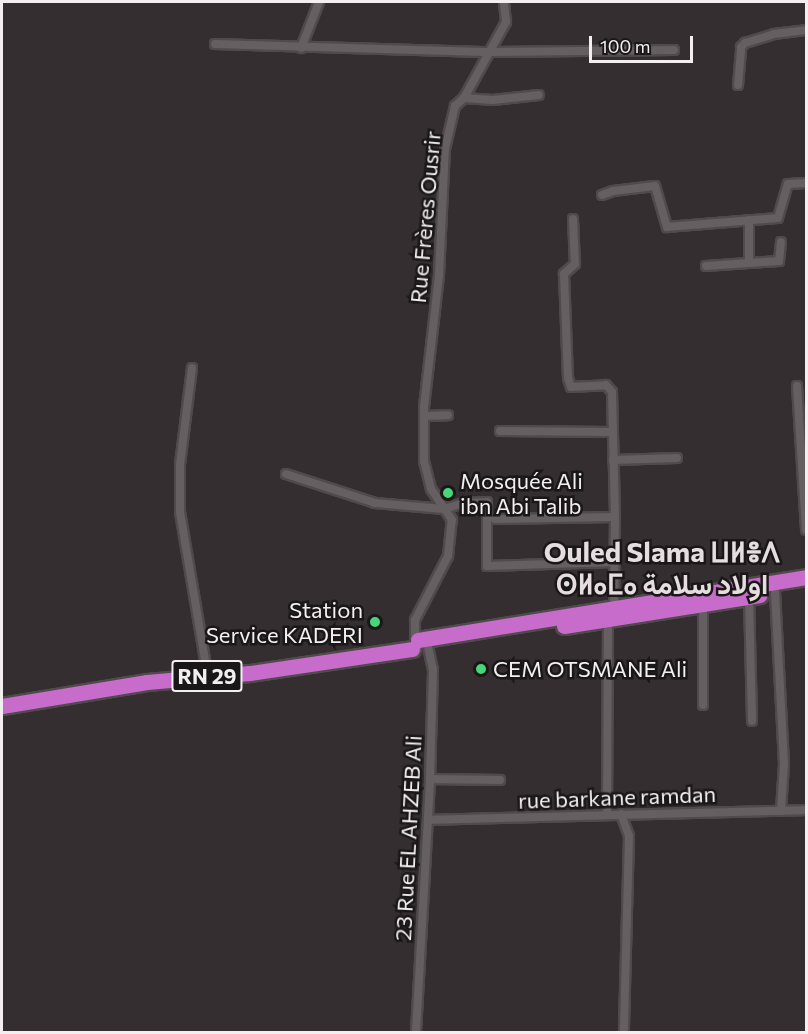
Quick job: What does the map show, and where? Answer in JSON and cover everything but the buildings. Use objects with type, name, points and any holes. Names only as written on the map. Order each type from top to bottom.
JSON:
[{"type":"highway","name":"RN 29","points":[[2,706],[147,682],[250,673],[611,614],[807,577]]},
{"type":"highway","name":"RN 29","points":[[611,614],[703,604],[807,587]]},
{"type":"highway","name":"RN 29","points":[[2,698],[206,666],[417,644]]},
{"type":"street","points":[[301,48],[319,2]]},
{"type":"street","name":"Rue Frères Ousrir","points":[[417,644],[415,620],[448,556],[452,520],[431,489],[424,461],[424,416],[439,275],[445,149],[455,106],[464,98],[506,22],[504,2]]},
{"type":"street","points":[[738,85],[741,47],[745,43],[774,34],[807,30]]},
{"type":"street","points":[[215,44],[491,52],[674,50]]},
{"type":"street","points":[[464,98],[493,100],[539,95]]},
{"type":"street","points":[[602,195],[613,190],[655,186],[667,226],[778,218],[788,184],[807,183]]},
{"type":"street","points":[[573,219],[575,264],[564,274],[568,378],[571,387],[606,385],[612,392],[615,517],[606,815]]},
{"type":"street","points":[[749,220],[749,263]]},
{"type":"street","points":[[706,266],[779,261],[781,242]]},
{"type":"street","points":[[192,368],[180,465],[180,512],[206,666]]},
{"type":"street","points":[[797,386],[807,530]]},
{"type":"street","points":[[424,416],[448,416]]},
{"type":"street","points":[[500,431],[612,432]]},
{"type":"street","points":[[613,460],[677,458]]},
{"type":"street","points":[[286,474],[375,502],[444,509],[464,503],[487,502],[487,566],[614,562]]},
{"type":"street","points":[[495,519],[615,517]]},
{"type":"street","points":[[775,592],[784,765],[781,811]]},
{"type":"street","points":[[749,597],[753,721]]},
{"type":"street","points":[[703,604],[703,705]]},
{"type":"street","name":"23 Rue EL AHZEB Ali","points":[[416,1032],[430,779],[433,670],[417,644]]},
{"type":"street","points":[[430,779],[500,780]]},
{"type":"street","name":"rue barkane ramdan","points":[[428,820],[807,810]]},
{"type":"street","points":[[621,814],[629,836],[624,1032]]},
{"type":"place","name":"Mosquée Ali ibn Abi Talib","points":[[448,493]]},
{"type":"place","name":"Station Service KADERI","points":[[375,622]]},
{"type":"place","name":"CEM OTSMANE Ali","points":[[481,669]]},
{"type":"district","name":"Ouled Slama ⵡⵍⴻⴷ ⵙⵍⴰⵎⴰ اولاد سلامة","points":[[662,567]]}]
